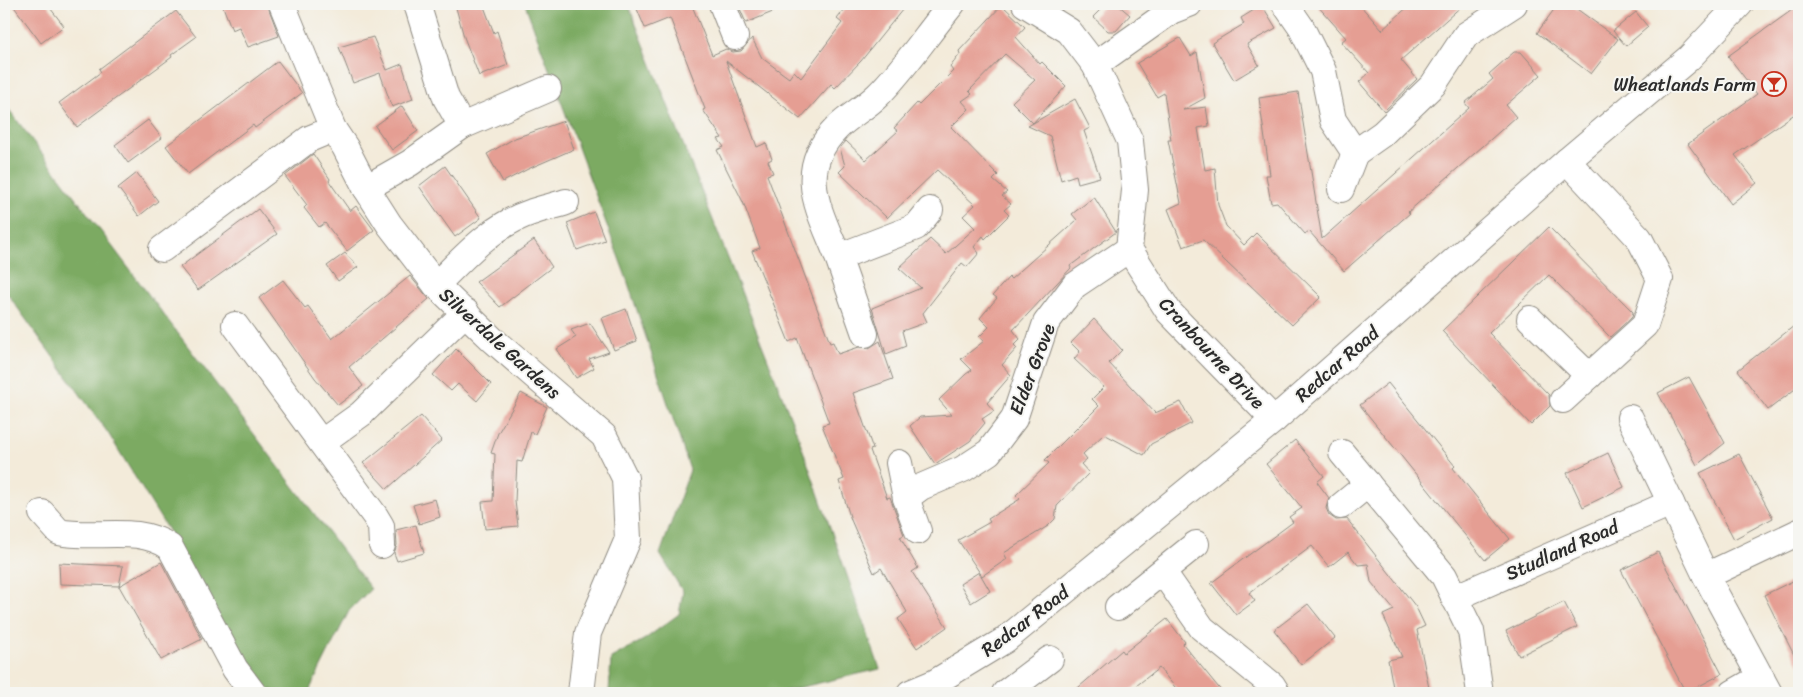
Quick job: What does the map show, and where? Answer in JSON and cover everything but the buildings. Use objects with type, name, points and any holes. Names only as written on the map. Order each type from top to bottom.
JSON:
[{"type":"street","name":"Silverdale Gardens","points":[[282,4],[332,129],[345,147],[366,188],[389,224],[436,285],[493,340],[604,436],[625,478],[628,539],[588,633],[581,693]]},
{"type":"street","points":[[417,4],[432,47],[432,58],[446,98],[462,126]]},
{"type":"street","points":[[722,4],[735,36]]},
{"type":"street","points":[[865,334],[813,192],[813,175],[817,158],[825,141],[838,127],[876,96],[909,62],[952,4]]},
{"type":"street","points":[[1025,4],[1070,31],[1096,65],[1130,141],[1135,190],[1128,248]]},
{"type":"street","points":[[1096,65],[1171,11],[1189,4]]},
{"type":"street","points":[[1285,4],[1301,27],[1323,71],[1333,120],[1355,153]]},
{"type":"street","points":[[1341,189],[1355,153],[1382,134],[1433,85],[1466,35],[1514,4]]},
{"type":"street","name":"Redcar Road","points":[[910,693],[934,683],[1005,640],[1274,420],[1567,161],[1689,58],[1740,4]]},
{"type":"street","points":[[366,188],[410,163],[462,126],[511,103],[548,89]]},
{"type":"street","points":[[162,249],[309,139],[332,129]]},
{"type":"street","points":[[1564,400],[1645,325],[1660,279],[1639,238],[1567,161]]},
{"type":"street","points":[[436,285],[480,241],[508,222],[531,212],[566,202]]},
{"type":"street","points":[[838,257],[916,227],[930,210]]},
{"type":"street","name":"Cranbourne Drive","points":[[1128,248],[1170,312],[1274,420]]},
{"type":"street","name":"Elder Grove","points":[[906,498],[921,487],[963,470],[989,452],[1014,419],[1046,323],[1074,286],[1128,248]]},
{"type":"street","points":[[322,442],[361,414],[466,312]]},
{"type":"street","points":[[1530,319],[1589,376]]},
{"type":"street","points":[[236,324],[376,516],[381,526],[382,545]]},
{"type":"street","points":[[1630,418],[1706,576],[1765,685],[1733,693]]},
{"type":"street","points":[[1342,453],[1444,576],[1471,631],[1480,693]]},
{"type":"street","points":[[899,463],[906,498],[918,532]]},
{"type":"street","points":[[1341,506],[1368,484]]},
{"type":"street","name":"Studland Road","points":[[1454,598],[1671,503]]},
{"type":"street","points":[[42,513],[59,532],[144,535],[158,539],[170,547],[235,669],[253,693]]},
{"type":"street","points":[[1706,576],[1799,532]]},
{"type":"street","points":[[1118,607],[1196,544]]},
{"type":"street","points":[[1163,572],[1202,628],[1272,685],[1277,693]]},
{"type":"street","points":[[1005,693],[1050,659]]},
{"type":"green space","points":[[525,4],[628,4],[798,436],[880,669],[776,693],[609,693],[611,658],[645,639],[679,614],[683,592],[660,554],[690,470],[626,277]]},
{"type":"green space","points":[[4,103],[371,589],[349,611],[308,693],[278,693],[251,678],[169,532],[108,433],[4,289]]},
{"type":"place","name":"Wheatlands Farm","points":[[1774,84]]}]
